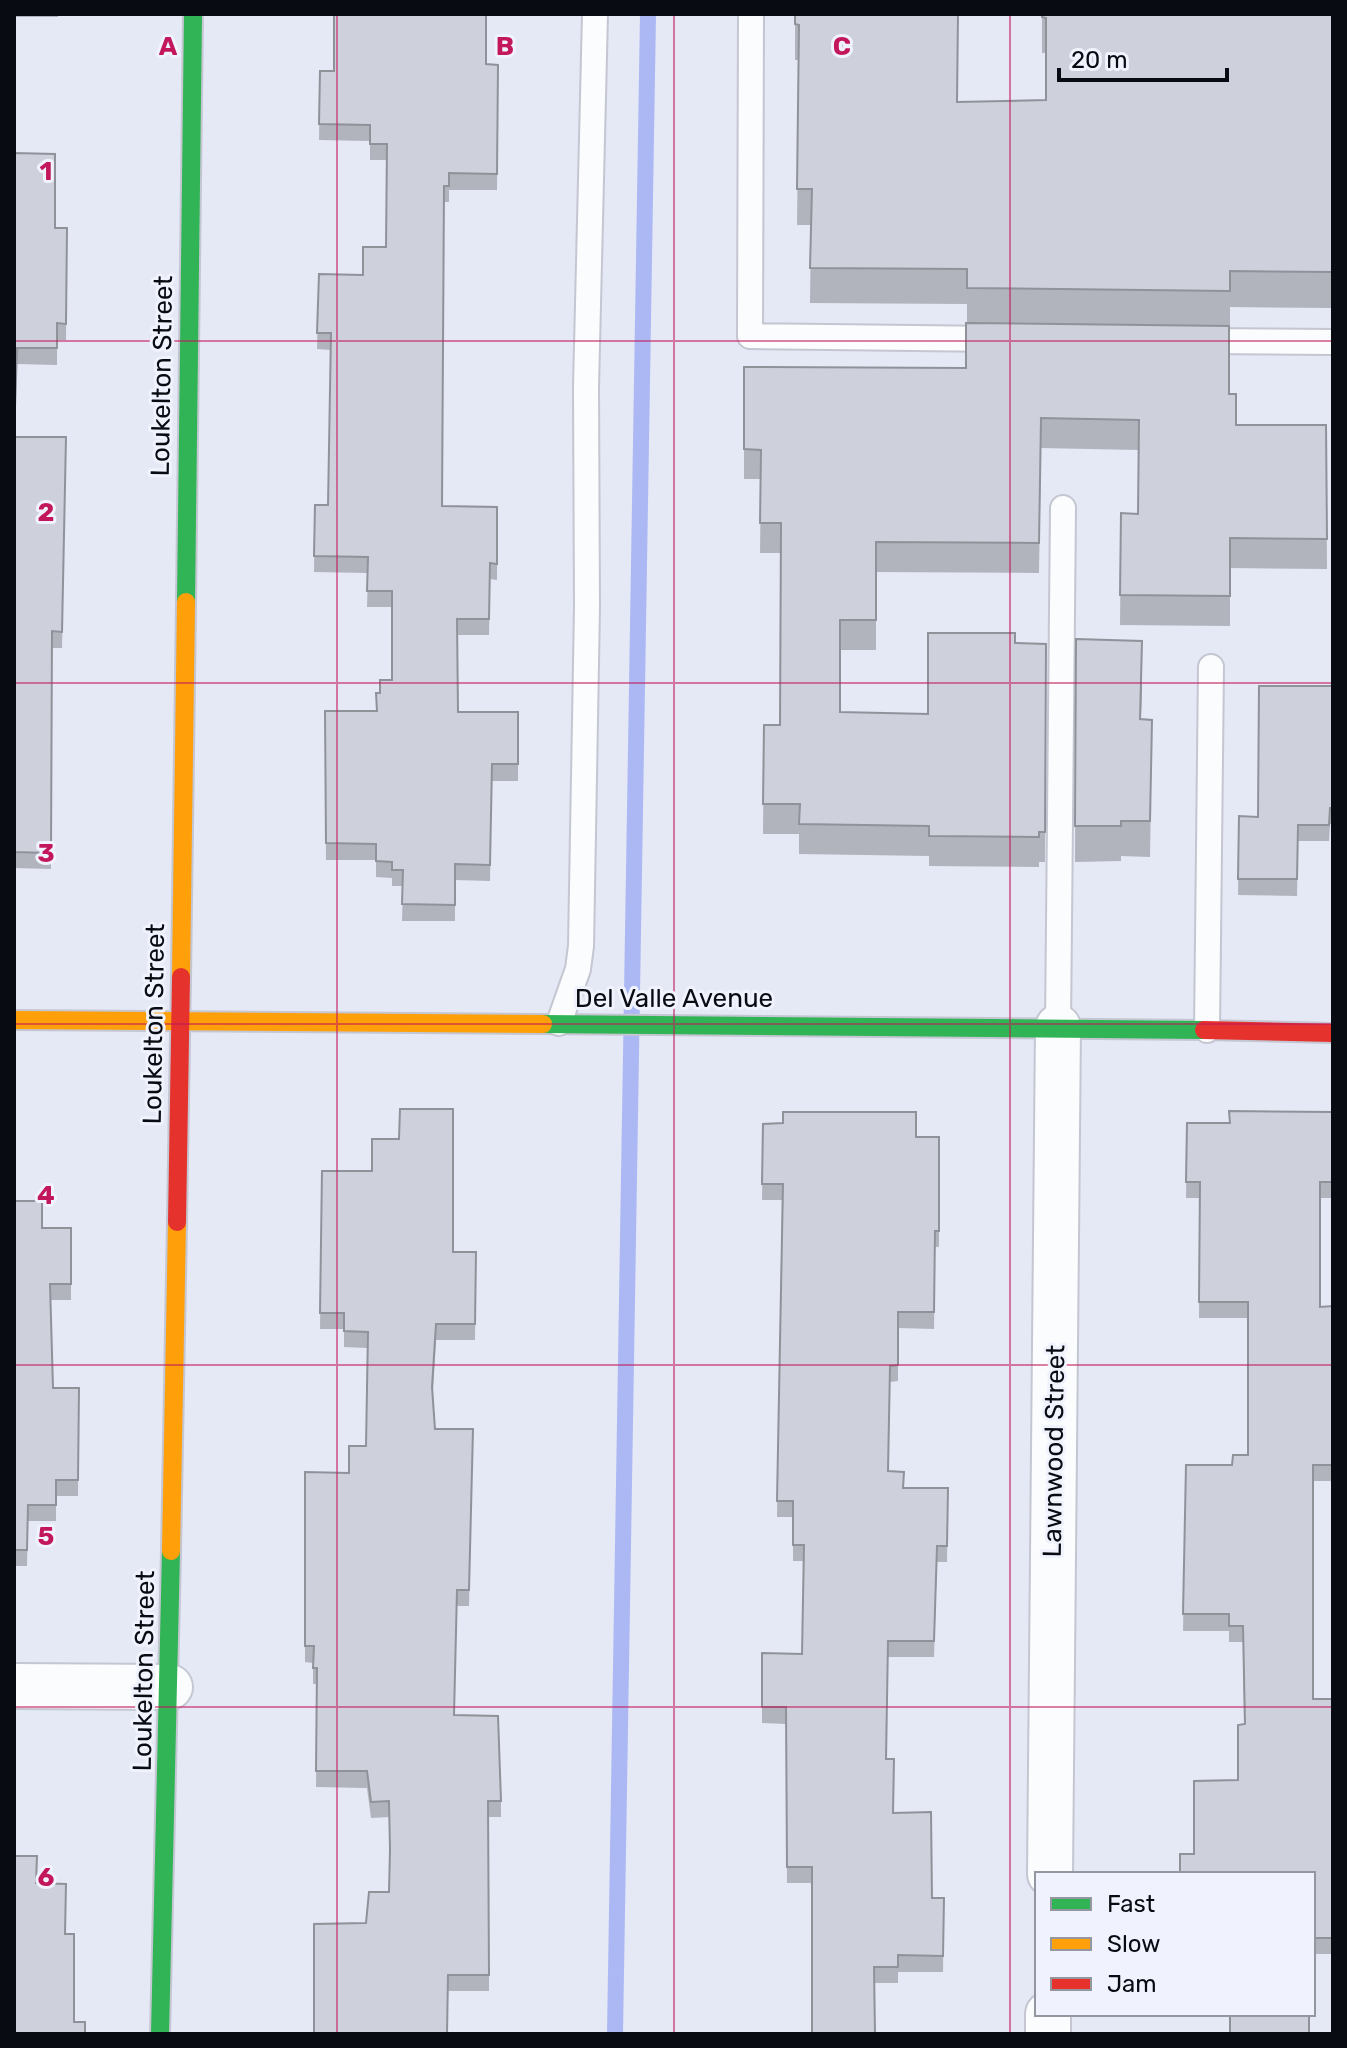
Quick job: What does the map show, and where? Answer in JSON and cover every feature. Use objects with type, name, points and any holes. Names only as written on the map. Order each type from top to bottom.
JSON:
[{"type":"street","name":"Loukelton Street","points":[[160,2034],[170,1687],[193,14]]},
{"type":"street","name":"Del Valle Avenue","points":[[14,1020],[1058,1027],[1333,1033]]},
{"type":"street","name":"Lawnwood Street","points":[[1050,1872],[1058,1027]]},
{"type":"street","points":[[14,1686],[170,1687]]},
{"type":"lane","points":[[559,1023],[578,969],[581,946],[587,607],[586,387],[595,14]]},
{"type":"lane","points":[[751,14],[750,336],[1018,339]]},
{"type":"lane","points":[[1175,341],[1333,342]]},
{"type":"lane","points":[[1058,1027],[1063,508]]},
{"type":"lane","points":[[1207,1030],[1211,667]]},
{"type":"building","points":[[334,14],[486,14],[486,64],[498,65],[497,174],[449,173],[449,186],[444,186],[442,506],[497,507],[497,564],[490,563],[489,619],[457,619],[458,712],[518,712],[518,764],[492,764],[490,865],[455,864],[455,905],[402,904],[403,870],[392,870],[392,862],[376,861],[376,844],[326,843],[325,711],[377,711],[376,693],[380,693],[380,680],[392,680],[392,591],[367,591],[368,557],[314,556],[315,505],[328,505],[331,333],[317,333],[319,274],[363,275],[363,247],[386,247],[387,144],[370,144],[370,125],[319,124],[320,71],[334,71]]},
{"type":"building","points":[[795,14],[958,14],[957,102],[1046,100],[1046,18],[1042,14],[1333,14],[1333,272],[1230,271],[1230,291],[967,288],[967,269],[810,268],[812,189],[797,189],[799,25],[795,24]]},
{"type":"building","points":[[14,153],[55,154],[55,228],[67,228],[66,324],[57,323],[57,348],[17,348],[14,437]]},
{"type":"building","points":[[966,323],[1229,326],[1229,394],[1236,394],[1236,425],[1326,425],[1327,539],[1230,538],[1230,596],[1120,595],[1121,513],[1138,514],[1139,420],[1041,418],[1039,543],[876,542],[876,620],[840,620],[840,712],[928,714],[928,633],[1015,633],[1015,643],[1046,644],[1045,832],[1039,832],[1039,837],[929,836],[929,826],[799,824],[800,804],[763,804],[764,725],[780,725],[781,523],[760,523],[761,450],[744,449],[744,367],[966,368]]},
{"type":"building","points":[[14,437],[66,437],[62,632],[52,631],[51,853],[14,852]]},
{"type":"building","points":[[1076,639],[1142,641],[1140,719],[1152,720],[1150,821],[1121,821],[1121,826],[1075,826]]},
{"type":"building","points":[[1259,686],[1333,686],[1333,808],[1330,808],[1329,825],[1298,825],[1297,879],[1238,879],[1239,816],[1258,817]]},
{"type":"building","points":[[400,1109],[453,1109],[453,1252],[476,1252],[475,1324],[436,1324],[432,1387],[435,1429],[473,1429],[469,1590],[457,1590],[454,1715],[498,1716],[501,1801],[488,1801],[489,1975],[448,1975],[447,2034],[314,2034],[314,1924],[366,1923],[369,1892],[389,1892],[390,1849],[389,1801],[371,1802],[367,1771],[316,1771],[317,1668],[313,1668],[314,1646],[305,1646],[305,1472],[349,1473],[349,1446],[366,1446],[368,1332],[344,1331],[344,1313],[320,1313],[322,1171],[372,1171],[372,1139],[399,1139]]},
{"type":"building","points":[[1229,1111],[1333,1112],[1333,1182],[1320,1182],[1320,1307],[1333,1306],[1333,1465],[1313,1465],[1313,1699],[1333,1699],[1333,1938],[1315,1938],[1315,1872],[1180,1872],[1180,1854],[1194,1854],[1194,1781],[1238,1780],[1238,1725],[1245,1724],[1243,1626],[1229,1626],[1229,1614],[1183,1614],[1186,1465],[1232,1465],[1233,1455],[1248,1455],[1248,1302],[1199,1302],[1200,1182],[1186,1182],[1187,1123],[1230,1123]]},
{"type":"building","points":[[783,1112],[916,1112],[916,1137],[939,1137],[939,1231],[935,1231],[934,1312],[898,1312],[898,1365],[890,1366],[888,1471],[904,1472],[903,1488],[948,1488],[947,1546],[937,1546],[934,1641],[888,1641],[886,1759],[894,1759],[893,1813],[931,1812],[932,1898],[944,1898],[943,1956],[898,1955],[898,1967],[874,1967],[875,2034],[812,2034],[812,1867],[787,1867],[786,1707],[762,1707],[762,1653],[802,1654],[804,1545],[793,1545],[793,1501],[777,1501],[783,1184],[762,1184],[763,1124],[783,1123]]},
{"type":"building","points":[[14,1201],[42,1201],[42,1228],[71,1228],[71,1284],[50,1284],[53,1388],[79,1388],[78,1480],[56,1480],[56,1505],[28,1505],[27,1550],[14,1550]]},
{"type":"building","points":[[14,1856],[37,1856],[36,1883],[66,1884],[65,1934],[74,1934],[74,2022],[85,2022],[85,2034],[14,2034]]},
{"type":"building","points":[[1230,2016],[1309,2016],[1309,2034],[1230,2034]]},
{"type":"waterway","points":[[615,2034],[648,14]]},
{"type":"traffic: fast","points":[[186,602],[193,14]]},
{"type":"traffic: fast","points":[[543,1024],[1204,1030]]},
{"type":"traffic: fast","points":[[160,2034],[171,1551]]},
{"type":"traffic: slow","points":[[181,977],[186,602]]},
{"type":"traffic: slow","points":[[14,1020],[543,1024]]},
{"type":"traffic: slow","points":[[171,1551],[177,1222]]},
{"type":"traffic: jam","points":[[177,1222],[181,977]]},
{"type":"traffic: jam","points":[[1204,1030],[1333,1033]]}]
